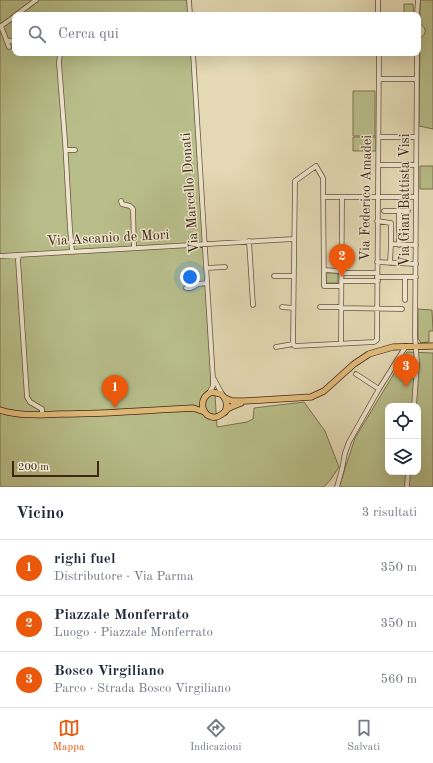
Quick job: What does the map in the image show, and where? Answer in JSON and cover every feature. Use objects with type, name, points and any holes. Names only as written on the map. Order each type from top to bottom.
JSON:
[{"type":"main road","points":[[184,409],[195,405],[209,393],[216,392],[232,401],[245,402],[316,395],[324,391],[364,357],[385,349],[406,346],[433,346]]},
{"type":"main road","points":[[224,396],[227,404],[225,412]]},
{"type":"main road","points":[[203,399],[202,404],[205,412]]},
{"type":"main road","points":[[0,410],[14,413],[42,415],[106,414],[196,409],[215,417],[220,416],[233,406],[245,402]]},
{"type":"street","points":[[21,12],[36,0]]},
{"type":"street","points":[[190,0],[190,12]]},
{"type":"street","points":[[378,0],[378,12]]},
{"type":"street","points":[[417,12],[418,0]]},
{"type":"street","points":[[9,47],[1,27],[12,19]]},
{"type":"street","points":[[6,40],[12,41]]},
{"type":"street","points":[[60,56],[72,251]]},
{"type":"street","name":"Via Marcello Donati","points":[[192,56],[214,379],[213,386],[209,393]]},
{"type":"street","name":"Via Federico Amadei","points":[[341,344],[374,342],[377,340],[379,56]]},
{"type":"street","name":"Via Gian Battista Visi","points":[[414,403],[417,364],[417,56]]},
{"type":"street","points":[[379,79],[416,79]]},
{"type":"street","points":[[379,137],[416,137]]},
{"type":"street","points":[[66,150],[75,150]]},
{"type":"street","points":[[378,165],[416,164]]},
{"type":"street","points":[[293,344],[295,181],[316,166],[323,178],[324,286],[377,277]]},
{"type":"street","points":[[324,197],[416,197]]},
{"type":"street","points":[[276,347],[293,344],[295,346],[341,344],[340,308],[342,197]]},
{"type":"street","points":[[121,201],[122,204],[130,206],[133,209],[134,247]]},
{"type":"street","points":[[384,210],[408,211]]},
{"type":"street","points":[[399,211],[399,244]]},
{"type":"street","points":[[377,221],[399,223]]},
{"type":"street","points":[[390,263],[391,223]]},
{"type":"street","name":"Via Ascanio de Mori","points":[[0,256],[134,247],[294,239]]},
{"type":"street","points":[[250,241],[253,305]]},
{"type":"street","points":[[391,244],[416,246]]},
{"type":"street","points":[[19,255],[18,260],[28,398],[30,402],[42,409],[42,415]]},
{"type":"street","points":[[377,262],[416,264]]},
{"type":"street","points":[[206,268],[225,267]]},
{"type":"street","points":[[324,270],[377,277],[416,277]]},
{"type":"street","points":[[274,276],[293,276]]},
{"type":"street","points":[[405,277],[405,300]]},
{"type":"street","points":[[186,288],[207,283]]},
{"type":"street","points":[[320,307],[402,309]]},
{"type":"street","points":[[282,308],[293,308]]},
{"type":"street","points":[[337,487],[349,442],[379,389],[406,346]]},
{"type":"street","points":[[356,374],[379,389]]},
{"type":"street","name":"Via Marcello Donati","points":[[214,379],[219,390],[224,396]]},
{"type":"street","points":[[407,487],[408,475]]},
{"type":"green space","points":[[0,0],[191,0],[192,12],[12,12],[12,56],[194,56],[217,427],[247,422],[253,419],[254,408],[304,402],[325,431],[339,467],[324,487],[0,487]]},
{"type":"green space","points":[[420,0],[433,0],[433,129],[419,126],[421,37],[425,33],[425,29],[421,25]]},
{"type":"green space","points":[[404,4],[413,4],[414,12],[404,12]]},
{"type":"green space","points":[[353,91],[375,91],[375,136],[353,136]]},
{"type":"green space","points":[[353,137],[368,137],[368,147],[369,137],[376,137],[376,151],[353,151]]},
{"type":"green space","points":[[420,166],[433,166],[433,189],[420,189]]},
{"type":"green space","points":[[326,273],[338,273],[338,283],[326,283]]},
{"type":"green space","points":[[418,309],[432,310],[433,331],[429,331],[429,342],[421,343],[418,338]]},
{"type":"green space","points":[[407,352],[433,353],[433,487],[339,487],[355,438]]},
{"type":"place","name":"Piazzale Monferrato","points":[[342,277]]},
{"type":"place","name":"Bosco Virgiliano","points":[[406,387]]},
{"type":"place","name":"righi fuel","points":[[115,408]]}]
